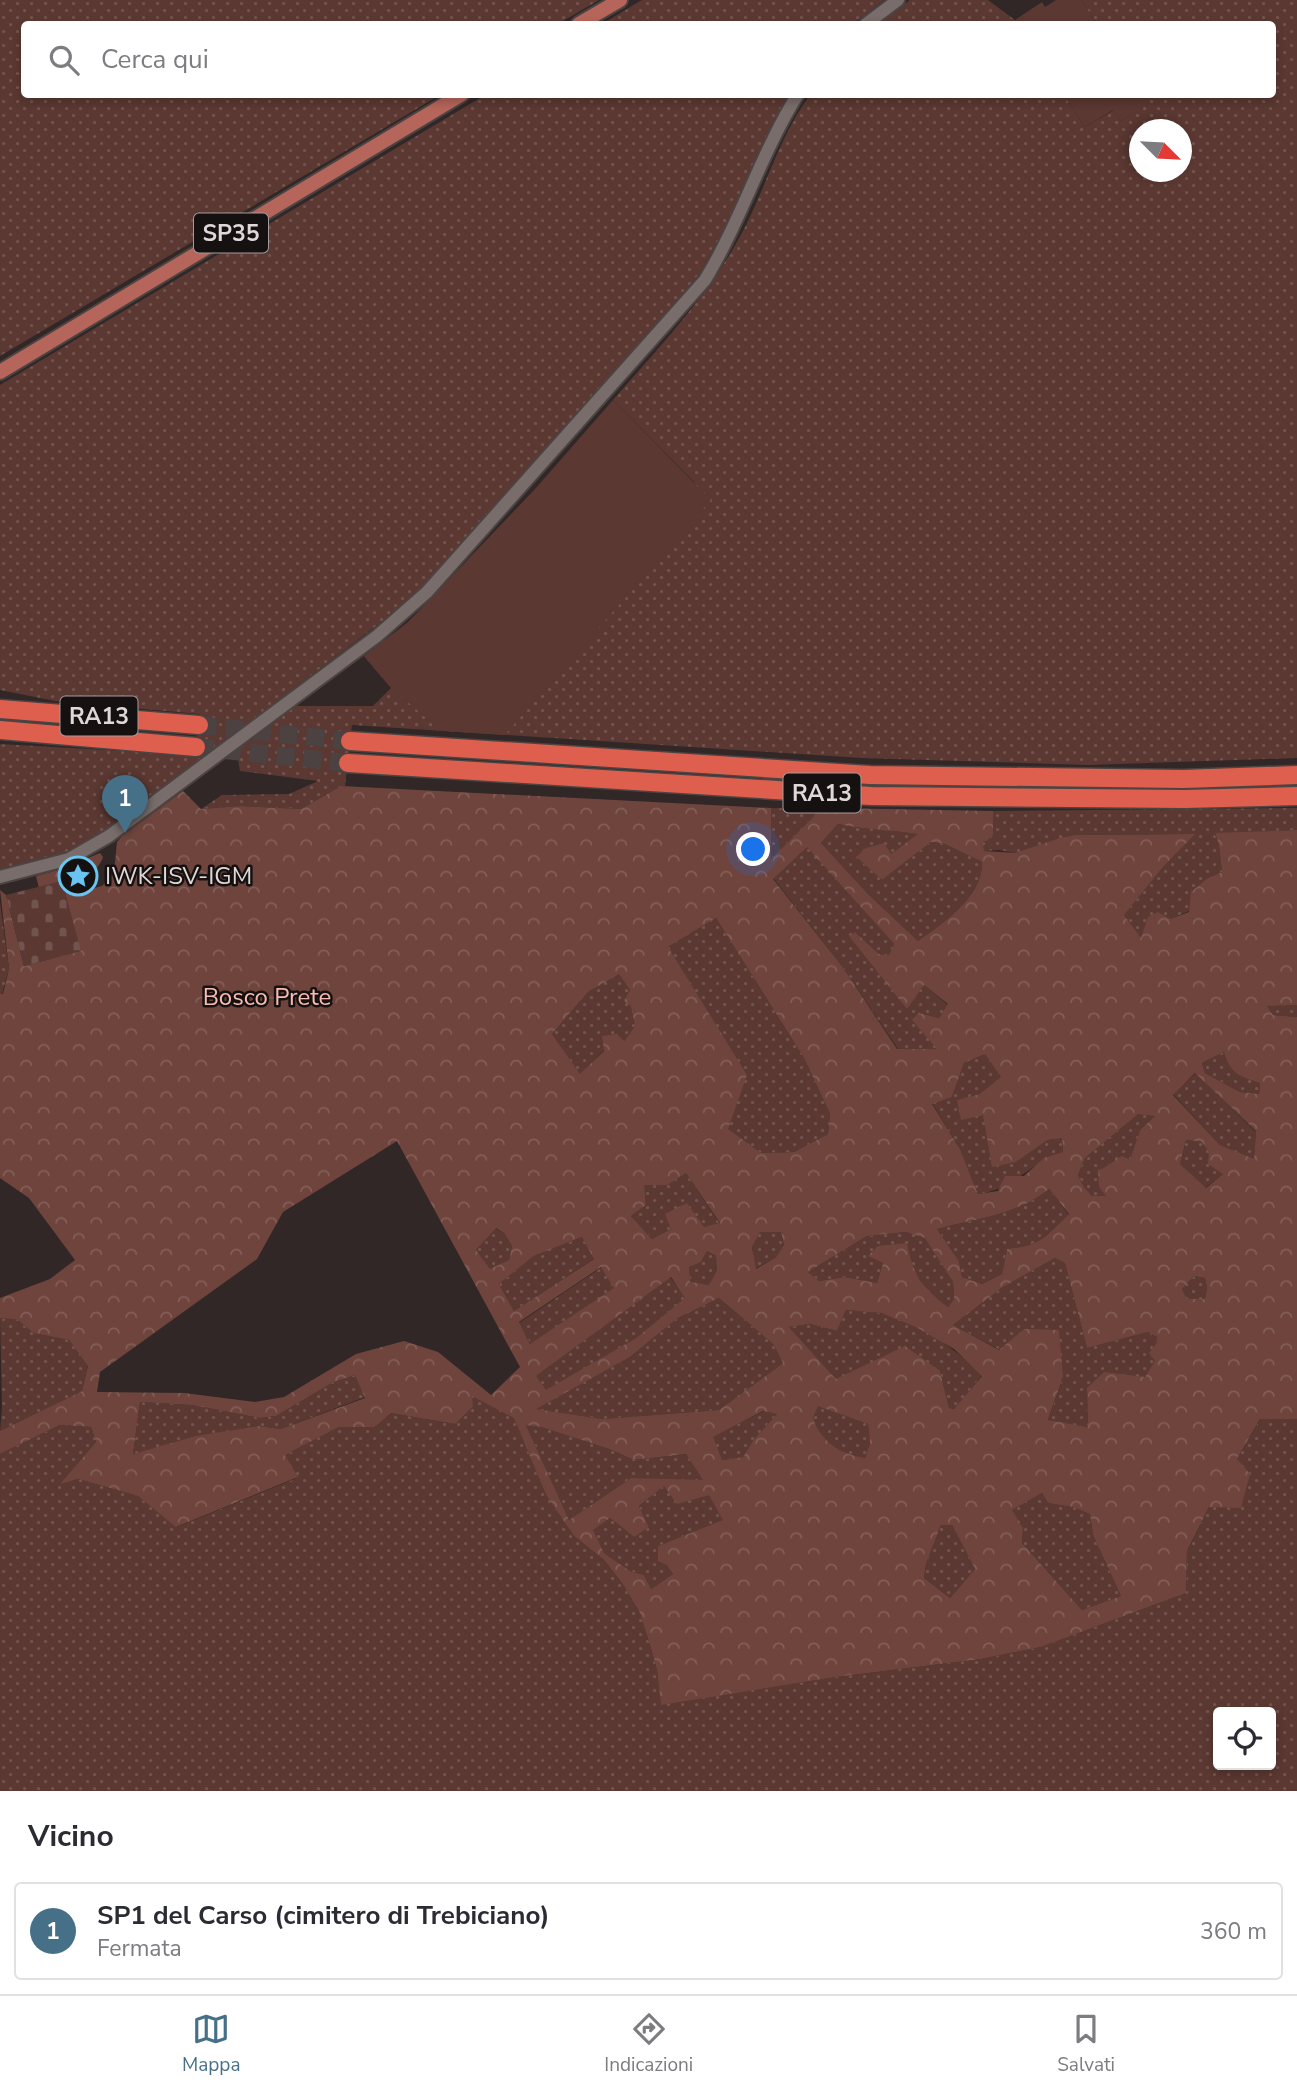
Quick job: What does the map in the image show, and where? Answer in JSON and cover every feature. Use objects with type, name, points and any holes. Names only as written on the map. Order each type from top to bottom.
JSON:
[{"type":"highway","points":[[0,704],[54,712]]},
{"type":"highway","name":"RA13","points":[[0,709],[199,725]]},
{"type":"highway","name":"RA13","points":[[0,730],[196,747]]},
{"type":"highway","points":[[0,737],[54,734]]},
{"type":"highway","name":"RA13","points":[[350,741],[870,775],[1183,779],[1297,775]]},
{"type":"highway","name":"RA13","points":[[348,763],[871,796],[1171,799],[1297,796]]},
{"type":"main road","points":[[584,21],[620,0]]},
{"type":"main road","points":[[870,21],[898,0]]},
{"type":"main road","name":"SP35","points":[[0,372],[455,98]]},
{"type":"main road","points":[[0,877],[69,859],[108,836],[377,636],[427,592],[705,281],[729,238],[796,98]]},
{"type":"green space","points":[[0,0],[599,0],[563,21],[21,21],[21,98],[435,98],[0,356]]},
{"type":"green space","points":[[642,0],[884,0],[857,21],[607,21]]},
{"type":"green space","points":[[910,0],[988,0],[1016,21],[881,21]]},
{"type":"green space","points":[[1056,0],[1081,0],[1095,21],[1015,20],[1042,2],[1045,7]]},
{"type":"green space","points":[[1081,0],[1297,0],[1297,758],[1088,765],[862,758],[352,725],[345,786],[301,809],[241,806],[201,809],[222,795],[289,794],[318,781],[240,771],[238,760],[241,747],[295,706],[373,706],[391,688],[364,656],[694,482],[613,400],[685,317],[733,249],[783,142],[808,98],[1066,98],[1085,127],[1114,110],[1121,121],[1148,104],[1144,98],[1276,98],[1276,21],[1095,21]]},
{"type":"green space","points":[[480,98],[787,98],[771,127],[723,232],[700,273],[649,334],[409,601],[108,829],[63,855],[0,871],[0,744],[195,755],[200,714],[55,701],[0,690],[0,385]]},
{"type":"green space","points":[[1066,98],[1144,98],[1149,104],[1121,121],[1113,110],[1085,127]]},
{"type":"green space","points":[[613,400],[711,500],[505,735],[442,731],[392,689],[364,656],[408,622],[535,489]]},
{"type":"green space","name":"Bosco Prete","points":[[341,786],[771,808],[771,859],[821,809],[830,808],[993,811],[993,835],[983,841],[984,851],[1015,853],[1077,835],[1195,834],[1164,866],[1124,915],[1141,938],[1148,917],[1158,912],[1170,919],[1189,912],[1191,892],[1208,878],[1222,872],[1215,833],[1297,830],[1297,1005],[1267,1006],[1273,1015],[1297,1017],[1297,1419],[1260,1419],[1237,1459],[1250,1474],[1241,1508],[1209,1507],[1187,1551],[1186,1593],[1041,1647],[981,1659],[836,1677],[661,1705],[657,1670],[650,1645],[639,1611],[622,1583],[604,1560],[574,1536],[546,1495],[514,1418],[472,1396],[473,1406],[455,1424],[391,1413],[375,1427],[339,1427],[285,1455],[298,1477],[176,1527],[138,1496],[78,1479],[60,1484],[96,1442],[91,1427],[60,1425],[0,1454],[0,1431],[82,1391],[88,1366],[69,1340],[33,1333],[18,1320],[0,1318],[0,1298],[50,1279],[75,1260],[29,1198],[0,1178],[0,994],[3,994],[9,969],[0,890],[6,895],[24,966],[80,951],[62,881],[39,888],[36,876],[62,869],[100,853],[102,860],[88,882],[91,889],[102,886],[114,873],[117,842],[183,791],[201,809],[241,806],[301,809]],"holes":[[[838,824],[918,834],[891,854],[884,843],[866,848],[856,857],[882,880],[931,842],[945,844],[982,862],[981,875],[969,898],[950,917],[918,941],[868,894],[821,843]],[[807,847],[894,944],[889,956],[879,954],[855,932],[849,936],[907,1009],[924,985],[948,1004],[939,1018],[919,1013],[912,1020],[937,1049],[897,1049],[842,966],[773,879]],[[716,918],[804,1058],[830,1114],[828,1134],[794,1152],[761,1153],[728,1129],[747,1075],[668,947]],[[619,974],[630,990],[624,1001],[631,1006],[635,1026],[624,1041],[617,1034],[602,1036],[604,1051],[580,1074],[552,1034],[588,992]],[[1224,1052],[1237,1074],[1260,1083],[1259,1094],[1240,1092],[1205,1073],[1202,1063]],[[985,1054],[1001,1077],[980,1094],[957,1100],[961,1120],[983,1115],[992,1167],[1016,1162],[1048,1140],[1062,1138],[1063,1152],[1044,1158],[1024,1176],[1005,1176],[998,1191],[978,1194],[960,1149],[932,1104],[952,1097],[964,1063]],[[1195,1073],[1256,1131],[1254,1159],[1220,1145],[1173,1095]],[[1138,1114],[1155,1116],[1140,1130],[1130,1160],[1122,1156],[1098,1170],[1099,1187],[1106,1196],[1092,1196],[1078,1175],[1085,1158]],[[1186,1140],[1202,1142],[1209,1152],[1208,1164],[1223,1174],[1206,1188],[1180,1164]],[[397,1141],[520,1367],[491,1395],[438,1352],[404,1341],[356,1354],[284,1397],[255,1402],[184,1393],[97,1392],[100,1372],[257,1259],[283,1212]],[[686,1173],[720,1223],[704,1227],[687,1203],[665,1214],[671,1229],[652,1239],[631,1216],[646,1205],[644,1185],[668,1185]],[[1049,1189],[1069,1214],[1042,1239],[1007,1249],[1002,1274],[982,1284],[962,1277],[959,1261],[937,1229],[996,1215],[1024,1205]],[[496,1228],[504,1233],[512,1246],[509,1260],[490,1269],[476,1250]],[[760,1232],[781,1232],[784,1245],[776,1257],[756,1269],[752,1247]],[[906,1232],[925,1238],[953,1282],[954,1299],[948,1307],[925,1287],[912,1264],[907,1243],[878,1246],[868,1256],[883,1263],[877,1283],[845,1277],[819,1281],[808,1272],[867,1236]],[[582,1237],[594,1259],[514,1311],[499,1284],[534,1256]],[[707,1251],[716,1256],[717,1270],[709,1285],[690,1282],[689,1267],[701,1262]],[[1055,1258],[1065,1263],[1087,1348],[1148,1332],[1157,1337],[1156,1344],[1149,1353],[1155,1361],[1145,1377],[1104,1372],[1087,1388],[1088,1427],[1048,1420],[1063,1377],[1059,1330],[1024,1329],[999,1350],[953,1325],[1003,1287]],[[601,1267],[614,1288],[530,1344],[519,1322]],[[1194,1276],[1205,1278],[1205,1299],[1187,1299],[1182,1289]],[[671,1277],[685,1298],[636,1338],[546,1390],[536,1376]],[[719,1298],[773,1344],[783,1363],[719,1410],[602,1419],[536,1409],[630,1357],[678,1318]],[[846,1310],[881,1313],[916,1327],[954,1349],[982,1376],[954,1409],[949,1408],[940,1371],[905,1346],[836,1379],[789,1327],[810,1324],[837,1331]],[[355,1375],[365,1398],[281,1429],[259,1426],[196,1436],[133,1454],[140,1402],[192,1405],[260,1418],[276,1416],[332,1383]],[[818,1406],[868,1424],[870,1443],[865,1458],[848,1454],[820,1433],[813,1417]],[[763,1411],[777,1414],[754,1439],[743,1457],[722,1460],[713,1437]],[[526,1425],[541,1427],[609,1449],[634,1460],[686,1454],[703,1480],[631,1478],[569,1520]],[[664,1486],[677,1504],[709,1495],[723,1520],[658,1546],[658,1561],[667,1565],[673,1574],[651,1589],[644,1575],[630,1571],[604,1553],[593,1530],[610,1518],[634,1537],[649,1527],[639,1506]],[[1042,1493],[1048,1503],[1072,1507],[1090,1514],[1093,1535],[1121,1596],[1082,1610],[1022,1543],[1023,1528],[1012,1510]],[[941,1525],[952,1525],[975,1569],[950,1598],[924,1578],[926,1564]]]},
{"type":"green space","points":[[771,808],[821,809],[770,860]]},
{"type":"green space","points":[[1297,808],[1297,830],[1215,834],[1222,872],[1208,878],[1189,911],[1170,919],[1141,939],[1124,915],[1194,834],[1077,835],[1015,853],[984,851],[982,841],[987,841],[993,835],[993,811]]},
{"type":"green space","points":[[838,824],[919,834],[891,854],[856,857],[882,880],[931,842],[945,844],[982,862],[981,875],[969,898],[960,908],[918,941],[868,894],[821,843]]},
{"type":"green space","points":[[807,846],[894,944],[890,957],[879,954],[855,932],[907,1008],[924,985],[948,1005],[939,1018],[919,1013],[938,1049],[898,1049],[842,966],[773,878]]},
{"type":"green space","points":[[62,881],[81,951],[24,966],[6,895]]},
{"type":"green space","points":[[0,902],[9,969],[2,994],[0,994]]},
{"type":"green space","points":[[716,918],[804,1058],[830,1114],[828,1134],[794,1152],[761,1153],[727,1129],[668,947]]},
{"type":"green space","points":[[619,973],[630,990],[635,1026],[623,1042],[604,1050],[580,1075],[552,1034],[588,992]]},
{"type":"green space","points":[[1297,1005],[1297,1017],[1273,1015],[1267,1006]]},
{"type":"green space","points":[[1224,1052],[1260,1083],[1259,1094],[1240,1092],[1205,1073],[1202,1063]]},
{"type":"green space","points":[[985,1054],[1002,1077],[981,1094],[958,1100],[983,1115],[1016,1162],[1048,1140],[1062,1138],[1063,1152],[1041,1162],[1003,1186],[978,1194],[960,1149],[932,1103],[952,1097],[964,1063]]},
{"type":"green space","points":[[1196,1073],[1256,1132],[1254,1160],[1220,1145],[1173,1094]]},
{"type":"green space","points":[[1138,1113],[1156,1115],[1140,1130],[1130,1161],[1114,1160],[1105,1169],[1107,1197],[1092,1196],[1078,1175],[1085,1158]]},
{"type":"green space","points":[[1186,1140],[1203,1142],[1223,1174],[1205,1188],[1180,1164]]},
{"type":"green space","points":[[686,1173],[720,1224],[671,1229],[652,1239],[631,1216],[646,1205],[643,1185],[668,1185]]},
{"type":"green space","points":[[1049,1189],[1069,1215],[1035,1243],[1007,1249],[1002,1274],[982,1284],[962,1277],[959,1261],[937,1229],[1024,1205]]},
{"type":"green space","points":[[495,1228],[504,1233],[512,1246],[509,1260],[490,1270],[476,1250]]},
{"type":"green space","points":[[760,1232],[781,1232],[784,1246],[776,1257],[755,1269],[752,1246]]},
{"type":"green space","points":[[906,1232],[925,1237],[953,1282],[954,1299],[948,1307],[928,1293],[911,1265],[869,1256],[883,1263],[877,1283],[845,1277],[819,1281],[808,1272],[867,1236]]},
{"type":"green space","points":[[582,1237],[595,1258],[514,1311],[499,1284],[534,1256]]},
{"type":"green space","points":[[707,1251],[716,1256],[717,1270],[709,1285],[690,1283],[688,1267],[701,1262]]},
{"type":"green space","points":[[1055,1258],[1065,1263],[1087,1348],[1148,1332],[1157,1337],[1156,1361],[1145,1377],[1087,1388],[1088,1427],[1048,1421],[1063,1377],[1024,1329],[1000,1350],[953,1325],[1003,1287]]},
{"type":"green space","points":[[602,1267],[615,1288],[531,1345],[519,1323]]},
{"type":"green space","points":[[1194,1276],[1205,1278],[1205,1299],[1187,1300],[1182,1289]]},
{"type":"green space","points":[[670,1277],[686,1298],[636,1338],[546,1391],[536,1376]]},
{"type":"green space","points":[[719,1298],[773,1344],[783,1363],[719,1410],[602,1419],[534,1409],[630,1357],[678,1318]]},
{"type":"green space","points":[[846,1310],[879,1313],[908,1322],[948,1346],[982,1375],[955,1409],[949,1408],[940,1371],[836,1379],[789,1327],[810,1324],[837,1331]]},
{"type":"green space","points":[[0,1318],[18,1320],[33,1333],[69,1340],[88,1365],[82,1391],[0,1431],[2,1407]]},
{"type":"green space","points":[[355,1375],[365,1397],[281,1429],[259,1426],[133,1454],[140,1402],[192,1405],[260,1418],[276,1416],[332,1383]]},
{"type":"green space","points":[[471,1395],[514,1417],[546,1495],[574,1536],[604,1560],[639,1611],[657,1670],[661,1704],[836,1677],[981,1659],[1041,1647],[1186,1593],[1187,1552],[1209,1507],[1261,1418],[1297,1419],[1297,1791],[0,1791],[0,1454],[60,1425],[91,1427],[96,1442],[61,1483],[78,1479],[138,1496],[177,1527],[297,1478],[285,1455],[339,1427],[375,1427],[391,1413],[455,1424]]},
{"type":"green space","points":[[818,1405],[868,1424],[870,1443],[865,1459],[848,1454],[825,1440],[812,1417]]},
{"type":"green space","points":[[764,1411],[777,1414],[754,1439],[743,1457],[722,1460],[712,1437]]},
{"type":"green space","points":[[526,1425],[541,1427],[609,1449],[634,1460],[686,1454],[704,1481],[631,1478],[569,1520]]},
{"type":"green space","points":[[664,1486],[709,1494],[724,1520],[658,1546],[673,1574],[651,1589],[644,1575],[630,1571],[604,1553],[592,1530],[610,1518],[633,1536],[649,1527],[639,1506]]},
{"type":"green space","points":[[1042,1493],[1048,1503],[1072,1507],[1090,1514],[1093,1535],[1121,1596],[1082,1610],[1022,1543],[1023,1528],[1011,1510]]},
{"type":"green space","points":[[941,1525],[952,1525],[975,1569],[950,1598],[924,1578],[926,1564]]},
{"type":"tunnel","points":[[199,725],[350,741]]},
{"type":"tunnel","points":[[196,747],[348,763]]},
{"type":"place","name":"SP1 del Carso (cimitero di Trebiciano)","points":[[125,833]]},
{"type":"place","name":"IWK-ISV-IGM","points":[[78,876]]}]
